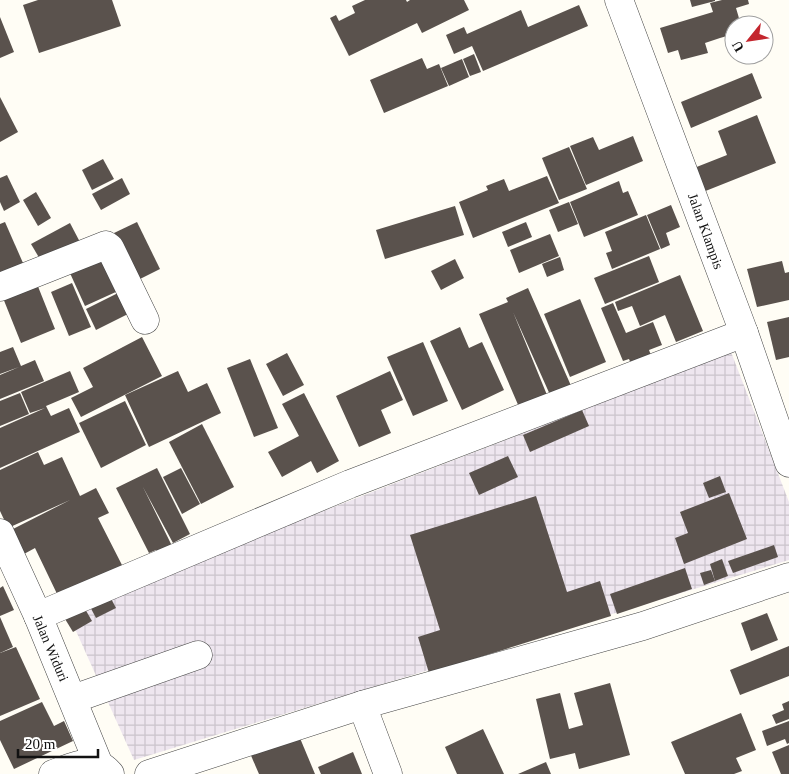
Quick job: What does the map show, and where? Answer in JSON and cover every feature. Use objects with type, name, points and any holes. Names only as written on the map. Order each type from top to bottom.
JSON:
[{"type":"street","name":"Jalan Klampis","points":[[618,0],[744,333],[789,463]]},
{"type":"street","points":[[0,287],[106,245],[110,248],[145,320]]},
{"type":"street","points":[[38,616],[350,484],[744,333]]},
{"type":"street","name":"Jalan Widuri","points":[[0,533],[104,770]]},
{"type":"street","points":[[149,774],[362,704],[643,626],[789,578]]},
{"type":"street","points":[[73,699],[198,655]]},
{"type":"street","points":[[362,704],[388,774]]},
{"type":"street","points":[[53,774],[88,762],[104,770]]},
{"type":"shaded area","points":[[731,352],[789,502],[789,560],[134,760],[67,611]]},
{"type":"building","points":[[38,0],[112,0],[121,26],[39,53],[23,5]]},
{"type":"building","points":[[365,0],[406,0],[407,2],[410,0],[464,0],[469,10],[422,33],[417,23],[349,56],[330,18],[336,15],[339,21],[355,13],[352,6]]},
{"type":"building","points":[[690,0],[715,0],[715,1],[692,7]]},
{"type":"building","points":[[722,0],[748,0],[749,4],[736,8],[738,15],[724,15],[724,37],[705,43],[708,53],[681,60],[678,50],[668,53],[660,28],[713,12],[710,3]]},
{"type":"building","points":[[579,5],[588,26],[483,71],[472,46],[454,54],[446,35],[464,27],[467,34],[521,10],[528,27]]},
{"type":"building","points":[[0,17],[14,52],[0,58]]},
{"type":"building","points":[[474,54],[481,72],[470,76],[463,59]]},
{"type":"building","points":[[422,58],[427,69],[439,64],[448,86],[384,113],[370,80]]},
{"type":"building","points":[[462,59],[469,77],[449,86],[441,68]]},
{"type":"building","points":[[752,73],[762,98],[691,128],[681,102]]},
{"type":"building","points":[[0,97],[18,132],[0,142]]},
{"type":"building","points":[[757,115],[776,163],[703,192],[694,168],[727,155],[718,131]]},
{"type":"building","points":[[633,136],[643,161],[586,185],[570,146],[593,137],[599,150]]},
{"type":"building","points":[[569,147],[587,189],[559,200],[542,158]]},
{"type":"building","points":[[103,159],[114,179],[92,190],[82,170]]},
{"type":"building","points":[[7,175],[20,202],[4,211],[0,202],[0,178]]},
{"type":"building","points":[[547,176],[559,203],[473,238],[459,202],[488,190],[486,186],[504,179],[509,191]]},
{"type":"building","points":[[122,178],[130,194],[101,210],[92,194]]},
{"type":"building","points":[[619,181],[623,193],[628,191],[638,215],[584,237],[570,202]]},
{"type":"building","points":[[36,192],[51,218],[38,226],[23,200]]},
{"type":"building","points":[[569,202],[578,224],[558,232],[549,210]]},
{"type":"building","points":[[671,205],[680,227],[666,233],[670,245],[661,249],[647,215]]},
{"type":"building","points":[[455,206],[464,235],[385,259],[376,230]]},
{"type":"building","points":[[646,215],[660,249],[612,269],[606,253],[612,251],[605,232]]},
{"type":"building","points":[[5,222],[23,263],[0,273],[0,224]]},
{"type":"building","points":[[137,222],[160,269],[138,280],[114,233]]},
{"type":"building","points":[[526,222],[532,237],[508,247],[502,232]]},
{"type":"building","points":[[70,223],[82,246],[44,266],[31,244]]},
{"type":"building","points":[[550,234],[559,256],[519,273],[510,250]]},
{"type":"building","points":[[102,255],[118,291],[85,306],[69,271]]},
{"type":"building","points":[[649,256],[659,282],[605,304],[594,278]]},
{"type":"building","points":[[560,257],[564,270],[547,277],[542,264]]},
{"type":"building","points":[[455,259],[464,278],[441,290],[431,271]]},
{"type":"building","points":[[782,261],[785,273],[789,272],[789,300],[757,307],[747,269]]},
{"type":"building","points":[[680,275],[703,331],[676,342],[665,315],[640,326],[632,306],[618,311],[615,302]]},
{"type":"building","points":[[72,283],[91,327],[69,336],[51,292]]},
{"type":"building","points":[[37,284],[55,329],[21,343],[3,298]]},
{"type":"building","points":[[528,288],[572,388],[551,397],[513,312],[547,395],[519,407],[479,314],[508,302],[506,298]]},
{"type":"building","points":[[122,291],[132,312],[96,330],[86,309]]},
{"type":"building","points":[[580,299],[606,362],[570,377],[544,314]]},
{"type":"building","points":[[613,303],[626,333],[653,322],[662,345],[649,350],[652,358],[632,366],[629,359],[623,361],[601,308]]},
{"type":"building","points":[[789,317],[789,357],[776,360],[767,322]]},
{"type":"building","points":[[460,327],[469,348],[482,342],[504,390],[462,410],[430,341]]},
{"type":"building","points":[[142,337],[162,376],[81,417],[71,398],[93,387],[83,368]]},
{"type":"building","points":[[423,342],[448,401],[413,416],[387,357]]},
{"type":"building","points":[[13,347],[21,366],[35,360],[44,381],[0,399],[0,375],[19,367],[0,374],[0,352]]},
{"type":"building","points":[[287,353],[304,385],[283,396],[266,364]]},
{"type":"building","points":[[250,359],[278,428],[254,437],[227,368]]},
{"type":"building","points":[[70,371],[79,392],[46,406],[51,416],[69,408],[80,432],[0,468],[0,428],[45,408],[30,413],[21,392]]},
{"type":"building","points":[[178,371],[188,392],[207,383],[221,413],[149,447],[125,395]]},
{"type":"building","points":[[390,371],[403,400],[381,410],[391,433],[359,447],[336,396]]},
{"type":"building","points":[[20,393],[29,414],[0,426],[0,401]]},
{"type":"building","points":[[304,393],[339,461],[317,473],[311,461],[282,477],[268,452],[299,436],[282,404]]},
{"type":"building","points":[[125,401],[146,445],[101,468],[79,423]]},
{"type":"building","points":[[582,410],[589,426],[530,452],[523,435]]},
{"type":"building","points":[[202,424],[234,487],[201,504],[169,442]]},
{"type":"building","points":[[38,452],[44,465],[62,457],[80,496],[96,488],[109,513],[98,518],[123,567],[59,598],[35,548],[24,554],[13,529],[70,500],[8,528],[0,511],[0,470]]},
{"type":"building","points":[[508,456],[518,477],[479,495],[469,473]]},
{"type":"building","points":[[157,468],[190,534],[173,543],[143,487],[174,550],[160,557],[156,550],[149,553],[116,488]]},
{"type":"building","points":[[181,468],[200,504],[182,514],[163,477]]},
{"type":"building","points":[[720,476],[726,492],[709,498],[703,483]]},
{"type":"building","points":[[729,493],[747,539],[684,564],[675,538],[688,533],[680,512]]},
{"type":"building","points":[[536,496],[567,592],[600,581],[611,616],[429,673],[418,637],[440,630],[410,535]]},
{"type":"building","points":[[774,545],[778,557],[733,573],[728,561]]},
{"type":"building","points":[[722,559],[728,576],[715,581],[710,564]]},
{"type":"building","points":[[685,568],[692,589],[617,614],[610,594]]},
{"type":"building","points":[[711,570],[715,581],[704,585],[700,573]]},
{"type":"building","points":[[3,586],[14,610],[0,616],[0,588]]},
{"type":"building","points":[[107,591],[116,608],[96,618],[87,601]]},
{"type":"building","points":[[81,602],[92,621],[73,632],[62,614]]},
{"type":"building","points":[[767,613],[778,640],[751,651],[741,623]]},
{"type":"building","points":[[0,617],[13,647],[0,653]]},
{"type":"building","points":[[789,646],[789,676],[740,695],[730,670]]},
{"type":"building","points":[[16,647],[40,699],[0,716],[0,653]]},
{"type":"building","points":[[610,683],[630,755],[579,769],[575,753],[550,759],[536,699],[560,693],[569,729],[583,725],[574,693]]},
{"type":"building","points":[[789,701],[789,719],[776,724],[772,715],[784,710],[782,704]]},
{"type":"building","points":[[42,702],[54,726],[64,721],[73,741],[14,769],[0,740],[0,721]]},
{"type":"building","points":[[741,713],[756,750],[736,758],[742,771],[734,774],[685,774],[671,742]]},
{"type":"building","points":[[789,721],[789,743],[787,744],[785,739],[767,746],[762,731]]},
{"type":"building","points":[[483,729],[504,774],[457,774],[445,747]]},
{"type":"building","points":[[297,731],[315,774],[259,774],[249,751]]},
{"type":"building","points":[[789,745],[789,774],[781,774],[772,752]]},
{"type":"building","points":[[353,752],[362,774],[321,774],[318,767]]},
{"type":"building","points":[[546,762],[551,774],[518,774]]}]
